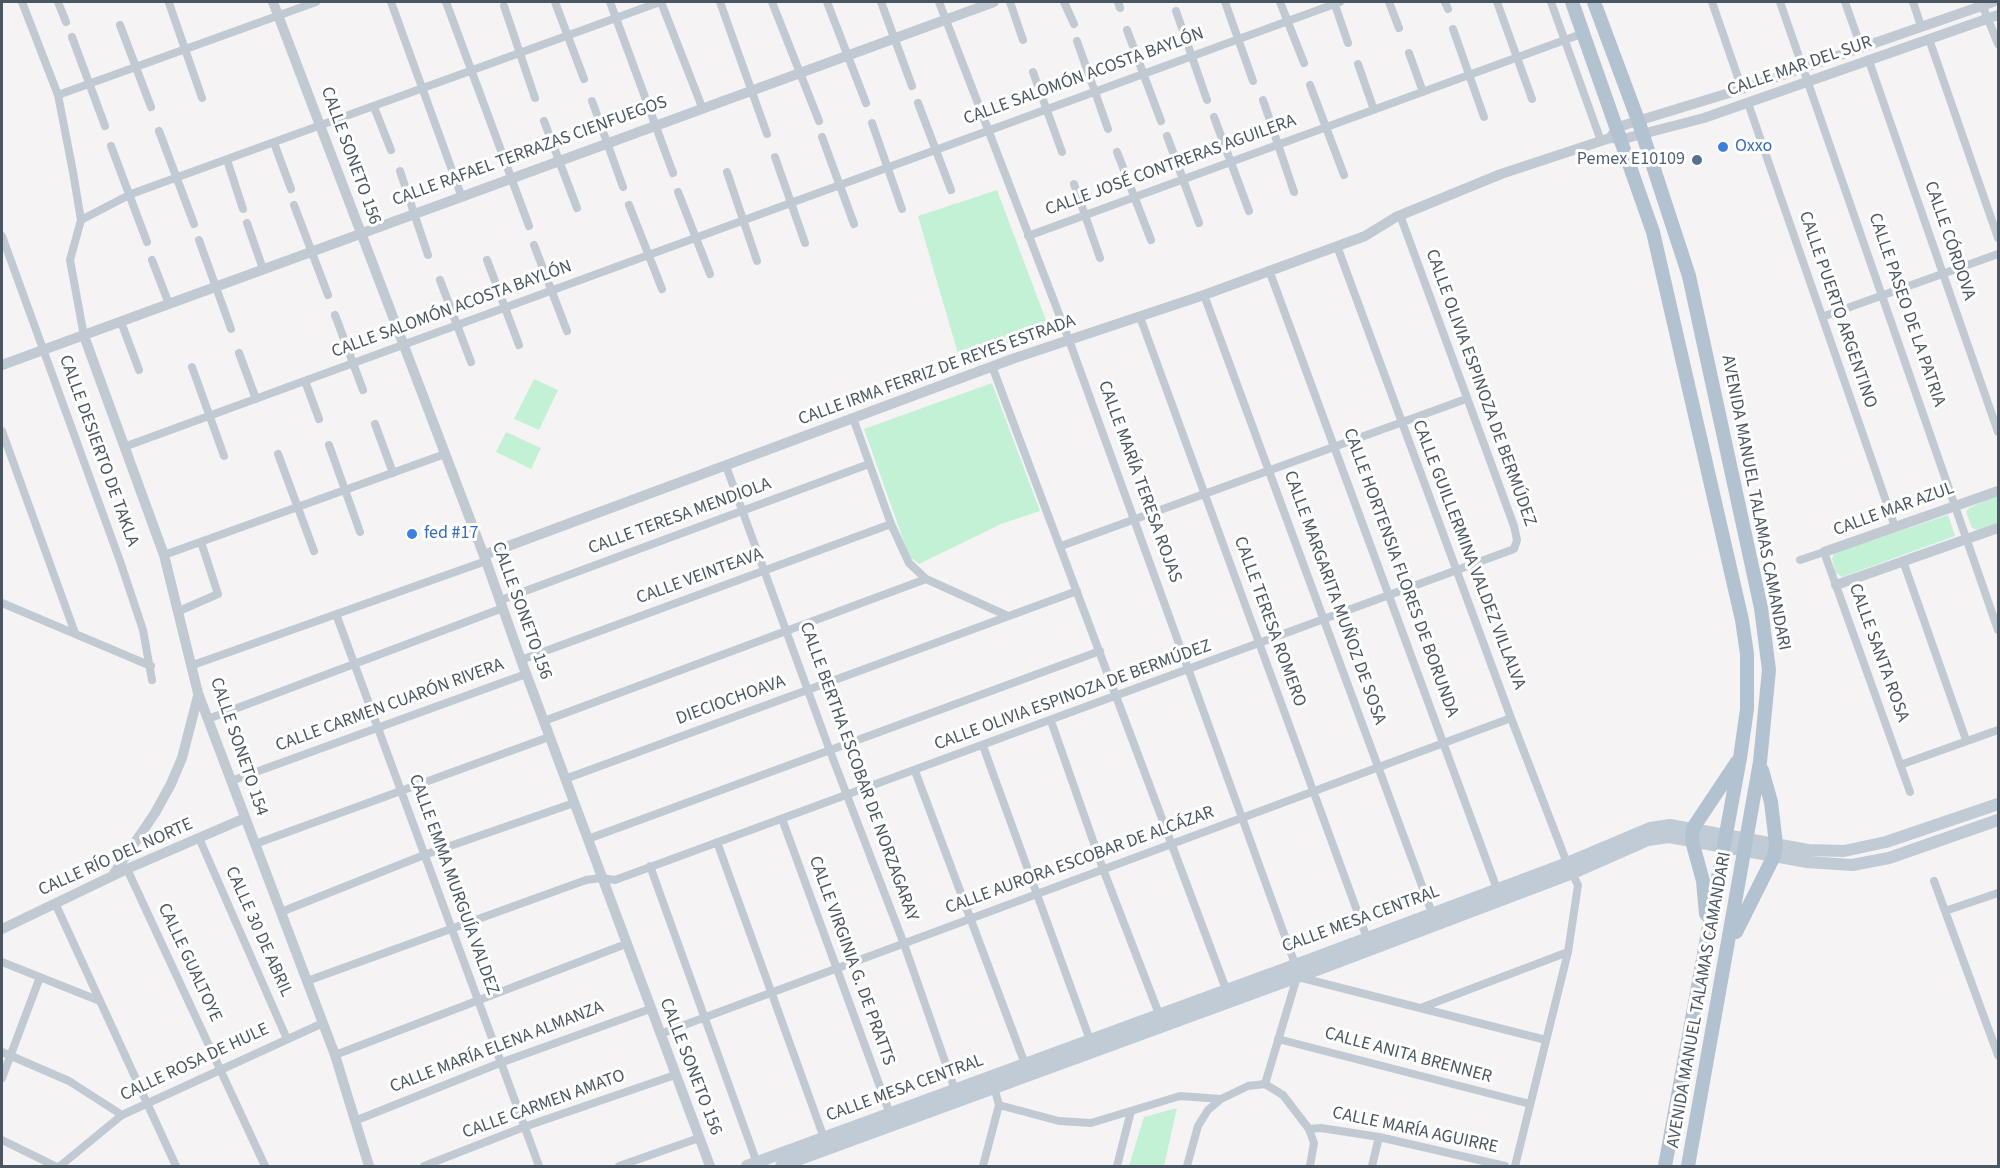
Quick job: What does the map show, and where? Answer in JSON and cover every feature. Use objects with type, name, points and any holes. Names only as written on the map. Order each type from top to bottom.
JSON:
[{"type":"main road","name":"AVENIDA MANUEL TALAMAS CAMANDARI","points":[[1572,2],[1584,33],[1613,136],[1653,232],[1742,620],[1748,682],[1740,758],[1665,1167]]},
{"type":"main road","name":"AVENIDA MANUEL TALAMAS CAMANDARI","points":[[1594,2],[1638,120],[1689,276],[1761,608],[1769,670],[1767,717],[1760,762],[1688,1167]]},
{"type":"main road","points":[[1707,943],[1706,897],[1693,835],[1740,758]]},
{"type":"main road","points":[[1728,948],[1775,850],[1771,802],[1760,762]]},
{"type":"main road","name":"CALLE MESA CENTRAL","points":[[1775,850],[1862,849],[1998,804]]},
{"type":"main road","name":"CALLE MESA CENTRAL","points":[[781,1167],[993,1082],[1648,840],[1693,835],[1775,850],[1836,866],[1889,858],[1998,820]]},
{"type":"main road","points":[[1862,849],[1864,863]]},
{"type":"main road","name":"CALLE MESA CENTRAL","points":[[752,1165],[955,1090],[993,1082],[1025,1064],[1226,989],[1296,970],[1367,938],[1497,889],[1570,868]]},
{"type":"street","points":[[22,2],[58,95],[81,220],[70,260],[84,336]]},
{"type":"street","points":[[58,2],[66,22]]},
{"type":"street","name":"CALLE SONETO 156","points":[[273,2],[485,558],[601,878],[710,1167]]},
{"type":"street","points":[[58,95],[316,2]]},
{"type":"street","points":[[391,2],[461,195]]},
{"type":"street","points":[[446,2],[509,178],[529,226]]},
{"type":"street","points":[[555,2],[584,79]]},
{"type":"street","points":[[610,2],[673,174]]},
{"type":"street","points":[[81,220],[131,194],[660,2],[702,107]]},
{"type":"street","points":[[720,2],[767,134]]},
{"type":"street","points":[[772,2],[819,122]]},
{"type":"street","points":[[827,2],[866,103]]},
{"type":"street","points":[[881,2],[912,86]]},
{"type":"street","name":"CALLE MARÍA TERESA ROJAS","points":[[939,2],[1070,340],[1244,818],[1296,970]]},
{"type":"street","name":"CALLE RAFAEL TERRAZAS CIENFUEGOS","points":[[2,365],[461,195],[994,2]]},
{"type":"street","points":[[1010,2],[1023,40]]},
{"type":"street","points":[[1064,2],[1074,24]]},
{"type":"street","points":[[1225,2],[1253,81]]},
{"type":"street","points":[[1280,2],[1304,63]]},
{"type":"street","points":[[1336,2],[1348,43]]},
{"type":"street","name":"CALLE SALOMÓN ACOSTA BAYLÓN","points":[[124,447],[1336,2]]},
{"type":"street","points":[[1389,2],[1399,28]]},
{"type":"street","points":[[1497,2],[1532,99]]},
{"type":"street","points":[[1551,2],[1565,40],[1613,136]]},
{"type":"street","points":[[1712,2],[1742,89]]},
{"type":"street","name":"CALLE PASEO DE LA PATRIA","points":[[1780,2],[1998,630]]},
{"type":"street","points":[[1845,2],[1861,47]]},
{"type":"street","points":[[1913,2],[1922,26]]},
{"type":"street","points":[[169,3],[202,98]]},
{"type":"street","points":[[1985,3],[1994,16],[1998,44]]},
{"type":"street","name":"CALLE MAR DEL SUR","points":[[1400,215],[1501,174],[1613,136],[1638,120],[1742,89],[1985,3]]},
{"type":"street","points":[[504,6],[535,98]]},
{"type":"street","points":[[1176,11],[1207,100]]},
{"type":"street","name":"CALLE MAR DEL SUR","points":[[1613,136],[1643,135],[1748,103],[1994,16]]},
{"type":"street","points":[[120,25],[150,107]]},
{"type":"street","points":[[1452,29],[1485,117]]},
{"type":"street","points":[[1127,30],[1161,121]]},
{"type":"street","name":"CALLE JOSÉ CONTRERAS AGUILERA","points":[[1028,236],[1584,33]]},
{"type":"street","points":[[72,37],[105,126]]},
{"type":"street","points":[[1929,39],[1998,238]]},
{"type":"street","points":[[1077,41],[1108,129]]},
{"type":"street","points":[[1409,52],[1423,92]]},
{"type":"street","name":"CALLE CÓRDOVA","points":[[1869,61],[1998,432]]},
{"type":"street","points":[[1358,64],[1374,110]]},
{"type":"street","points":[[1033,72],[1062,152]]},
{"type":"street","name":"CALLE JOSÉ CONTRERAS AGUILERA","points":[[1310,85],[1324,128]]},
{"type":"street","points":[[1263,100],[1294,192]]},
{"type":"street","points":[[592,101],[623,187]]},
{"type":"street","points":[[918,103],[951,190]]},
{"type":"street","name":"CALLE PUERTO ARGENTINO","points":[[1748,103],[1895,527]]},
{"type":"street","points":[[374,106],[391,150]]},
{"type":"street","points":[[1214,117],[1249,211]]},
{"type":"street","points":[[544,121],[577,208]]},
{"type":"street","points":[[872,123],[902,208]]},
{"type":"street","points":[[1324,128],[1344,175]]},
{"type":"street","points":[[159,130],[194,224]]},
{"type":"street","points":[[1167,136],[1199,223]]},
{"type":"street","points":[[822,137],[854,224]]},
{"type":"street","points":[[274,143],[291,189]]},
{"type":"street","points":[[111,146],[131,194],[147,242]]},
{"type":"street","points":[[1117,152],[1150,240]]},
{"type":"street","points":[[776,157],[805,243]]},
{"type":"street","points":[[227,160],[243,209]]},
{"type":"street","points":[[400,171],[428,255]]},
{"type":"street","points":[[727,172],[741,221],[757,261]]},
{"type":"street","points":[[1074,184],[1100,258]]},
{"type":"street","points":[[678,192],[710,274]]},
{"type":"street","points":[[294,205],[328,295]]},
{"type":"street","points":[[629,206],[662,289]]},
{"type":"street","name":"CALLE IRMA FERRIZ DE REYES ESTRADA","points":[[485,558],[992,366],[1204,296],[1371,234],[1400,215]]},
{"type":"street","name":"CALLE OLIVIA ESPINOZA DE BERMÚDEZ","points":[[307,981],[586,880],[601,878],[615,880],[1259,645],[1514,549],[1517,540],[1400,215]]},
{"type":"street","points":[[247,223],[263,269]]},
{"type":"street","name":"CALLE DESIERTO DE TAKLA","points":[[2,236],[120,561],[142,630],[152,680]]},
{"type":"street","points":[[199,240],[231,329]]},
{"type":"street","points":[[534,245],[567,331]]},
{"type":"street","name":"CALLE GUILLERMINA VALDEZ VILLALVA","points":[[1337,246],[1400,423],[1458,571],[1511,718],[1578,885],[1568,952],[1515,1167]]},
{"type":"street","points":[[1822,317],[1998,254]]},
{"type":"street","points":[[152,260],[169,304]]},
{"type":"street","points":[[487,260],[519,345]]},
{"type":"street","name":"CALLE HORTENSIA FLORES DE BORUNDA","points":[[1269,270],[1497,889]]},
{"type":"street","points":[[440,280],[471,362]]},
{"type":"street","name":"CALLE MARGARITA MUÑOZ DE SOSA","points":[[1204,296],[1432,913]]},
{"type":"street","points":[[335,315],[363,390]]},
{"type":"street","name":"CALLE TERESA ROMERO","points":[[1140,317],[1367,938]]},
{"type":"street","points":[[121,322],[139,370]]},
{"type":"street","name":"CALLE SONETO 154","points":[[84,336],[164,555],[193,665],[198,693],[335,1055],[357,1120],[369,1167]]},
{"type":"street","points":[[239,353],[256,399]]},
{"type":"street","points":[[992,366],[1226,989]]},
{"type":"street","points":[[192,367],[224,456]]},
{"type":"street","points":[[305,381],[319,419]]},
{"type":"street","points":[[1061,546],[1466,399]]},
{"type":"street","name":"CALLE IRMA FERRIZ DE REYES ESTRADA","points":[[853,418],[891,524],[909,563],[927,579],[1008,616]]},
{"type":"street","points":[[375,424],[393,473]]},
{"type":"street","points":[[2,431],[75,633]]},
{"type":"street","points":[[329,445],[360,532]]},
{"type":"street","points":[[278,454],[296,508],[314,551]]},
{"type":"street","points":[[164,555],[445,454]]},
{"type":"street","name":"CALLE TERESA MENDIOLA","points":[[208,718],[869,464]]},
{"type":"street","name":"CALLE BERTHA ESCOBAR DE NORZAGARAY","points":[[726,466],[745,512],[830,751],[904,944],[955,1090]]},
{"type":"street","name":"CALLE MAR AZUL","points":[[1800,560],[1998,491]]},
{"type":"street","name":"CALLE VEINTEAVA","points":[[521,660],[891,524]]},
{"type":"street","points":[[1836,585],[1998,528]]},
{"type":"street","points":[[179,611],[217,597],[218,594],[201,542]]},
{"type":"street","name":"CALLE SANTA ROSA","points":[[1824,552],[1910,792]]},
{"type":"street","points":[[193,665],[485,558]]},
{"type":"street","points":[[1903,561],[1966,741]]},
{"type":"street","points":[[544,721],[927,579]]},
{"type":"street","name":"DIECIOCHOAVA","points":[[565,779],[1077,591]]},
{"type":"street","points":[[2,603],[151,666]]},
{"type":"street","name":"CALLE EMMA MURGUÍA VALDEZ","points":[[336,614],[453,929],[538,1167]]},
{"type":"street","points":[[588,839],[1100,651]]},
{"type":"street","name":"CALLE CARMEN CUARÓN RIVERA","points":[[231,780],[526,674]]},
{"type":"street","points":[[111,877],[155,813],[171,784],[182,758],[198,693]]},
{"type":"street","name":"CALLE AURORA ESCOBAR DE ALCÁZAR","points":[[660,1034],[1511,718]]},
{"type":"street","points":[[1051,721],[1103,868],[1159,1014]]},
{"type":"street","points":[[1900,765],[1998,730]]},
{"type":"street","points":[[255,844],[549,737]]},
{"type":"street","points":[[983,746],[1090,1040]]},
{"type":"street","points":[[915,771],[1025,1064]]},
{"type":"street","points":[[281,912],[424,855],[574,803]]},
{"type":"street","name":"CALLE RÍO DEL NORTE","points":[[2,929],[127,869],[245,818]]},
{"type":"street","name":"CALLE VIRGINIA G. DE PRATTS","points":[[782,819],[890,1114]]},
{"type":"street","name":"CALLE 30 DE ABRIL","points":[[199,838],[287,1039]]},
{"type":"street","points":[[717,842],[824,1138]]},
{"type":"street","points":[[650,866],[706,1017],[752,1165]]},
{"type":"street","name":"CALLE GUALTOYE","points":[[127,869],[265,1167]]},
{"type":"street","points":[[1934,881],[1998,1054]]},
{"type":"street","points":[[1945,911],[1998,893]]},
{"type":"street","points":[[55,903],[176,1167]]},
{"type":"street","points":[[335,1055],[626,944]]},
{"type":"street","points":[[1423,1008],[1568,952]]},
{"type":"street","points":[[2,962],[100,1001]]},
{"type":"street","points":[[1187,1167],[1198,1126],[1208,1110],[1221,1100],[1256,1084],[1265,1084],[1296,970],[1423,1008],[1546,1040]]},
{"type":"street","points":[[2,1078],[6,1053],[40,977]]},
{"type":"street","name":"CALLE MARÍA ELENA ALMANZA","points":[[357,1120],[500,1063],[650,1009]]},
{"type":"street","name":"CALLE ROSA DE HULE","points":[[58,1167],[122,1115],[323,1023]]},
{"type":"street","name":"CALLE ANITA BRENNER","points":[[1278,1039],[1530,1104]]},
{"type":"street","points":[[6,1053],[69,1081],[122,1115]]},
{"type":"street","name":"CALLE CARMEN AMATO","points":[[424,1167],[524,1128],[675,1075]]},
{"type":"street","points":[[983,1167],[999,1105],[993,1082]]},
{"type":"street","name":"CALLE MARÍA AGUIRRE","points":[[1265,1084],[1282,1095],[1309,1128],[1379,1137],[1505,1167]]},
{"type":"street","points":[[999,1105],[1076,1124],[1091,1123],[1180,1096],[1221,1100]]},
{"type":"street","points":[[1117,1167],[1131,1111]]},
{"type":"street","points":[[1309,1128],[1314,1143],[1310,1167]]},
{"type":"street","points":[[1372,1167],[1379,1137]]},
{"type":"street","points":[[620,1167],[699,1138]]},
{"type":"street","points":[[2,1140],[58,1167]]},
{"type":"green space","points":[[997,190],[1050,331],[961,364],[918,216]]},
{"type":"green space","points":[[534,379],[558,390],[539,430],[514,419]]},
{"type":"green space","points":[[992,383],[1040,511],[1001,524],[919,564],[909,556],[864,429]]},
{"type":"green space","points":[[506,432],[541,448],[531,469],[496,452]]},
{"type":"green space","points":[[1998,495],[1998,523],[1978,530],[1972,528],[1966,512],[1969,508]]},
{"type":"green space","points":[[1948,515],[1955,536],[1842,577],[1836,573],[1832,559],[1834,553]]},
{"type":"green space","points":[[1177,1108],[1164,1166],[1129,1166],[1144,1117]]},
{"type":"place","name":"Oxxo","points":[[1723,147]]},
{"type":"place","name":"Pemex E10109","points":[[1697,160]]},
{"type":"place","name":"fed #17","points":[[412,534]]}]
